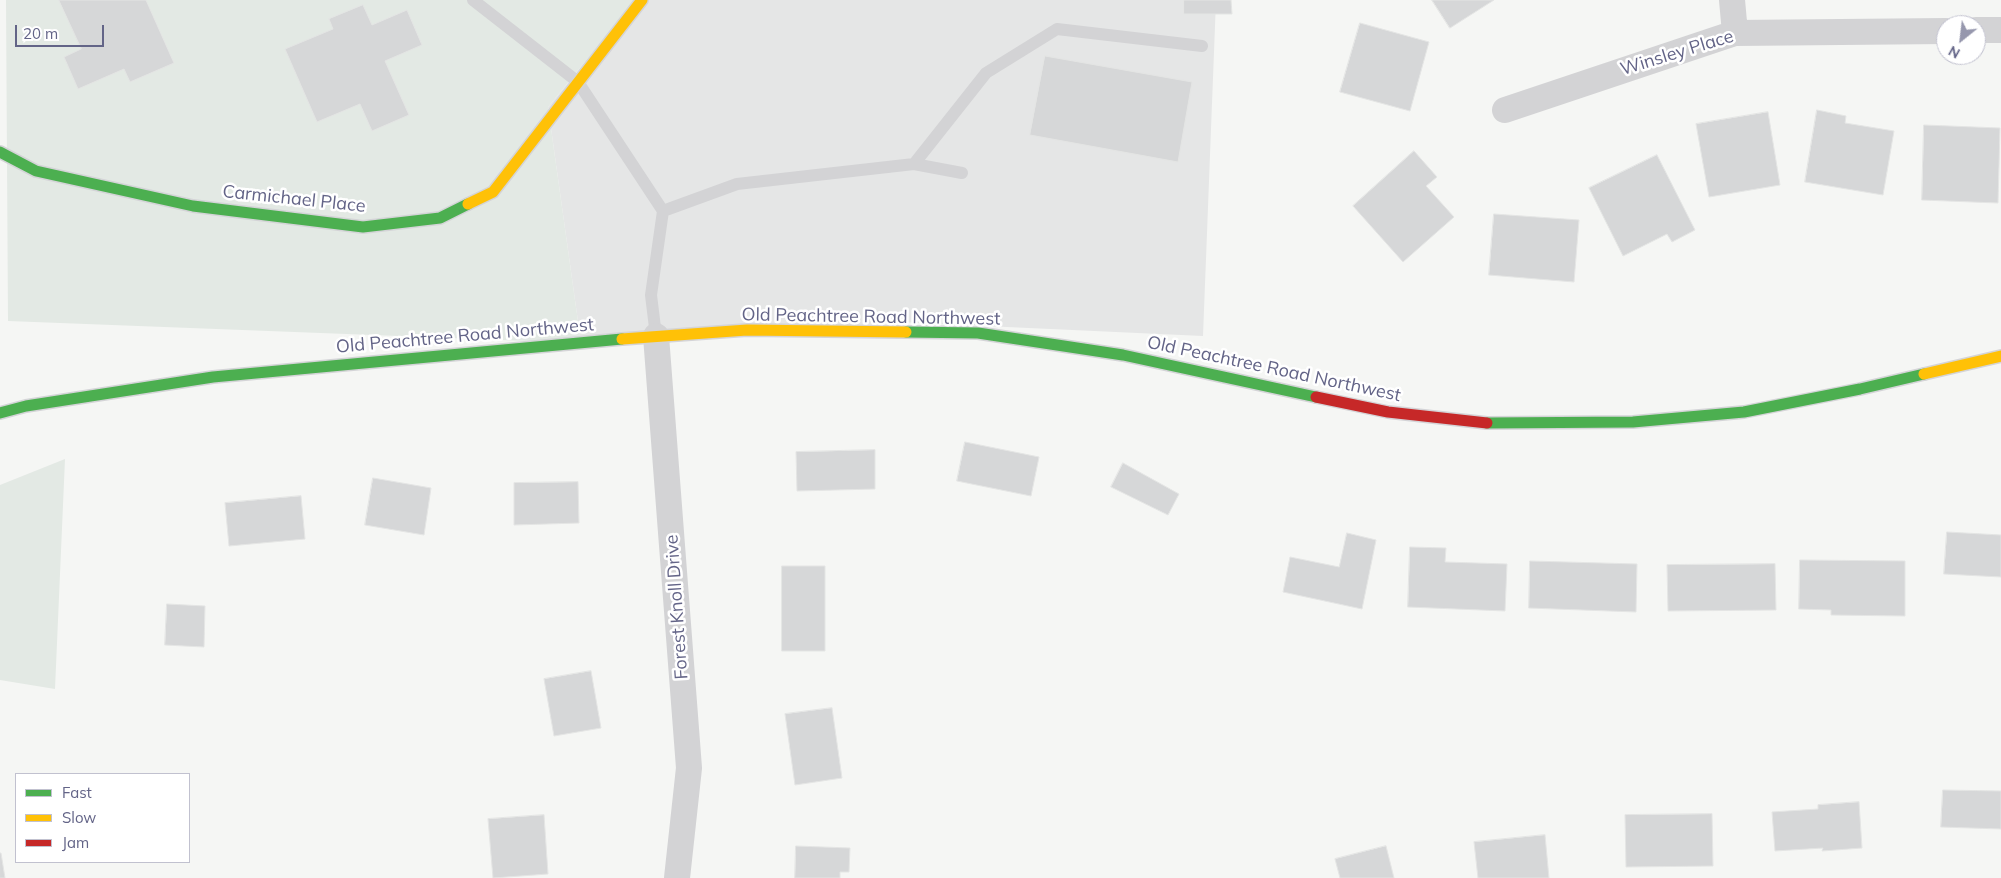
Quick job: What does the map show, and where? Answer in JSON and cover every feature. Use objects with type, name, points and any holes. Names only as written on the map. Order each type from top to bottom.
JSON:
[{"type":"main road","name":"Carmichael Place","points":[[0,152],[36,171],[193,206],[363,227],[440,218],[493,192],[642,0]]},
{"type":"main road","name":"Old Peachtree Road Northwest","points":[[0,413],[26,406],[213,377],[656,336],[747,330],[978,333],[1124,355],[1388,412],[1497,424],[1633,422],[1744,412],[1860,389],[2001,356]]},
{"type":"street","points":[[1732,0],[1735,33]]},
{"type":"street","points":[[1986,30],[2001,30]]},
{"type":"street","name":"Winsley Place","points":[[1505,110],[1735,33],[1936,31]]},
{"type":"street","name":"Forest Knoll Drive","points":[[656,336],[689,768],[677,878]]},
{"type":"lane","points":[[473,0],[578,82],[663,210],[651,295],[656,336]]},
{"type":"lane","points":[[914,164],[986,73],[1057,30],[1202,46]]},
{"type":"lane","points":[[663,210],[737,184],[914,164],[962,174]]},
{"type":"shaded area","points":[[6,0],[636,0],[548,107],[581,343],[8,321]]},
{"type":"shaded area","points":[[636,0],[1216,0],[1203,336],[898,322],[581,343],[548,107]]},
{"type":"shaded area","points":[[65,459],[55,689],[0,680],[0,485]]},
{"type":"building","points":[[59,0],[146,0],[174,63],[130,82],[124,69],[78,89],[64,57],[81,49]]},
{"type":"building","points":[[1184,0],[1231,0],[1232,14],[1184,14]]},
{"type":"building","points":[[1432,0],[1494,0],[1450,28]]},
{"type":"building","points":[[363,5],[372,25],[407,10],[422,45],[385,61],[409,115],[372,131],[360,104],[317,122],[285,49],[333,29],[329,19]]},
{"type":"building","points":[[1360,23],[1429,42],[1410,111],[1340,92]]},
{"type":"building","points":[[1045,56],[1192,82],[1178,162],[1030,135]]},
{"type":"building","points":[[1817,110],[1846,116],[1845,123],[1894,131],[1883,195],[1805,182]]},
{"type":"building","points":[[1768,112],[1780,185],[1709,197],[1696,124]]},
{"type":"building","points":[[1924,125],[2000,128],[1998,203],[1922,200]]},
{"type":"building","points":[[1414,151],[1437,177],[1426,186],[1454,217],[1403,262],[1353,206]]},
{"type":"building","points":[[1657,155],[1695,230],[1672,242],[1667,234],[1623,256],[1589,188]]},
{"type":"building","points":[[1494,214],[1579,220],[1574,282],[1489,275]]},
{"type":"building","points":[[965,442],[1039,457],[1031,496],[957,481]]},
{"type":"building","points":[[875,450],[875,489],[797,491],[796,452]]},
{"type":"building","points":[[1123,463],[1179,494],[1168,515],[1111,487]]},
{"type":"building","points":[[373,478],[431,488],[424,535],[365,525]]},
{"type":"building","points":[[578,482],[579,523],[514,525],[514,483]]},
{"type":"building","points":[[301,496],[305,539],[229,546],[225,503]]},
{"type":"building","points":[[1947,532],[2001,535],[2001,577],[1944,574]]},
{"type":"building","points":[[1347,533],[1376,540],[1362,609],[1283,592],[1290,557],[1339,567]]},
{"type":"building","points":[[1410,547],[1446,548],[1445,562],[1507,564],[1505,611],[1408,607]]},
{"type":"building","points":[[1800,560],[1905,561],[1905,616],[1831,615],[1831,610],[1799,609]]},
{"type":"building","points":[[1530,561],[1637,564],[1636,612],[1529,608]]},
{"type":"building","points":[[1775,564],[1776,610],[1668,611],[1667,565]]},
{"type":"building","points":[[782,566],[825,566],[825,651],[782,651]]},
{"type":"building","points":[[167,604],[205,606],[204,647],[165,645]]},
{"type":"building","points":[[591,671],[601,728],[554,736],[544,679]]},
{"type":"building","points":[[832,708],[842,778],[795,785],[785,714]]},
{"type":"building","points":[[1943,790],[2001,791],[2001,829],[1941,827]]},
{"type":"building","points":[[1859,802],[1862,848],[1822,851],[1823,848],[1775,851],[1772,812],[1818,809],[1818,805]]},
{"type":"building","points":[[1712,814],[1713,866],[1626,867],[1625,815]]},
{"type":"building","points":[[544,815],[548,874],[493,878],[488,819]]},
{"type":"building","points":[[1545,835],[1549,878],[1478,878],[1474,842]]},
{"type":"building","points":[[796,846],[850,848],[849,872],[840,872],[840,878],[795,878]]},
{"type":"building","points":[[1386,846],[1394,878],[1340,878],[1335,859]]},
{"type":"building","points":[[1,853],[5,878],[0,878]]},
{"type":"traffic: fast","points":[[0,152],[36,171],[193,206],[363,227],[440,218],[468,204]]},
{"type":"traffic: fast","points":[[906,332],[978,333],[1123,355],[1316,397]]},
{"type":"traffic: fast","points":[[0,413],[26,406],[213,377],[622,339]]},
{"type":"traffic: fast","points":[[1487,423],[1633,422],[1744,412],[1924,374]]},
{"type":"traffic: slow","points":[[468,204],[493,192],[642,0]]},
{"type":"traffic: slow","points":[[622,339],[747,330],[906,332]]},
{"type":"traffic: slow","points":[[1924,374],[2001,356]]},
{"type":"traffic: jam","points":[[1316,397],[1388,412],[1487,423]]}]
